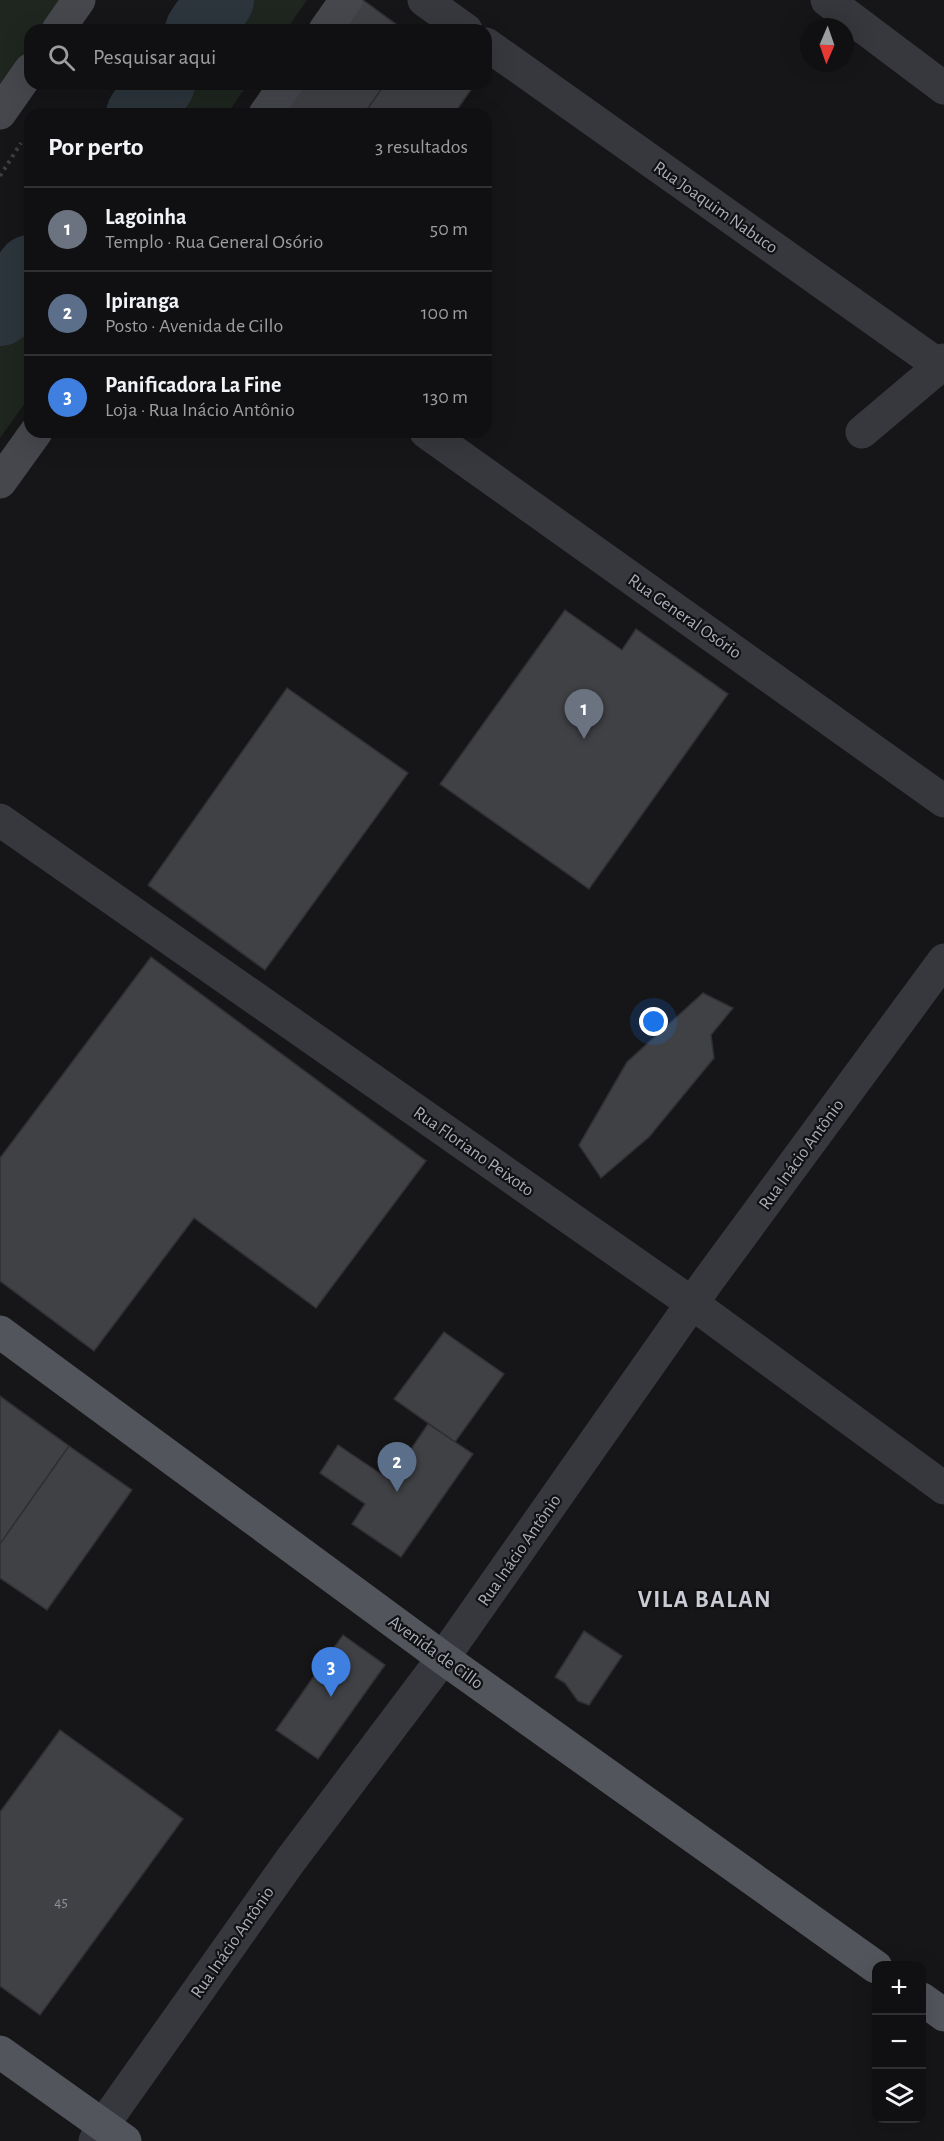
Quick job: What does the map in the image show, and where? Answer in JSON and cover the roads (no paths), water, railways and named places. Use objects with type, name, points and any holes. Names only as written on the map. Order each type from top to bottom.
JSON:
[{"type":"main road","points":[[62,24],[79,0]]},
{"type":"main road","points":[[329,24],[346,0]]},
{"type":"main road","points":[[0,113],[24,79]]},
{"type":"main road","points":[[269,108],[282,90]]},
{"type":"main road","points":[[0,482],[32,438]]},
{"type":"main road","name":"Avenida de Cillo","points":[[0,1332],[442,1658],[872,1964]]},
{"type":"main road","points":[[926,2002],[944,2015]]},
{"type":"main road","points":[[0,2052],[108,2136]]},
{"type":"street","points":[[424,0],[458,24]]},
{"type":"street","points":[[827,0],[944,88]]},
{"type":"street","name":"Rua Joaquim Nabuco","points":[[492,48],[942,363]]},
{"type":"street","points":[[862,432],[942,363]]},
{"type":"street","name":"Rua General Osório","points":[[434,438],[944,801]]},
{"type":"street","name":"Rua Floriano Peixoto","points":[[0,820],[693,1304],[944,1488]]},
{"type":"street","name":"Rua Inácio Antônio","points":[[108,2136],[290,1861],[442,1658],[693,1304],[944,960]]},
{"type":"waterway","points":[[203,24],[220,0]]},
{"type":"waterway","points":[[144,108],[157,90]]},
{"type":"waterway","points":[[0,312],[24,278]]},
{"type":"place","name":"Lagoinha","points":[[584,739]]},
{"type":"place","name":"Ipiranga","points":[[397,1492]]},
{"type":"place","name":"Panificadora La Fine","points":[[331,1697]]},
{"type":"district","name":"VILA BALAN","points":[[705,1599]]}]
